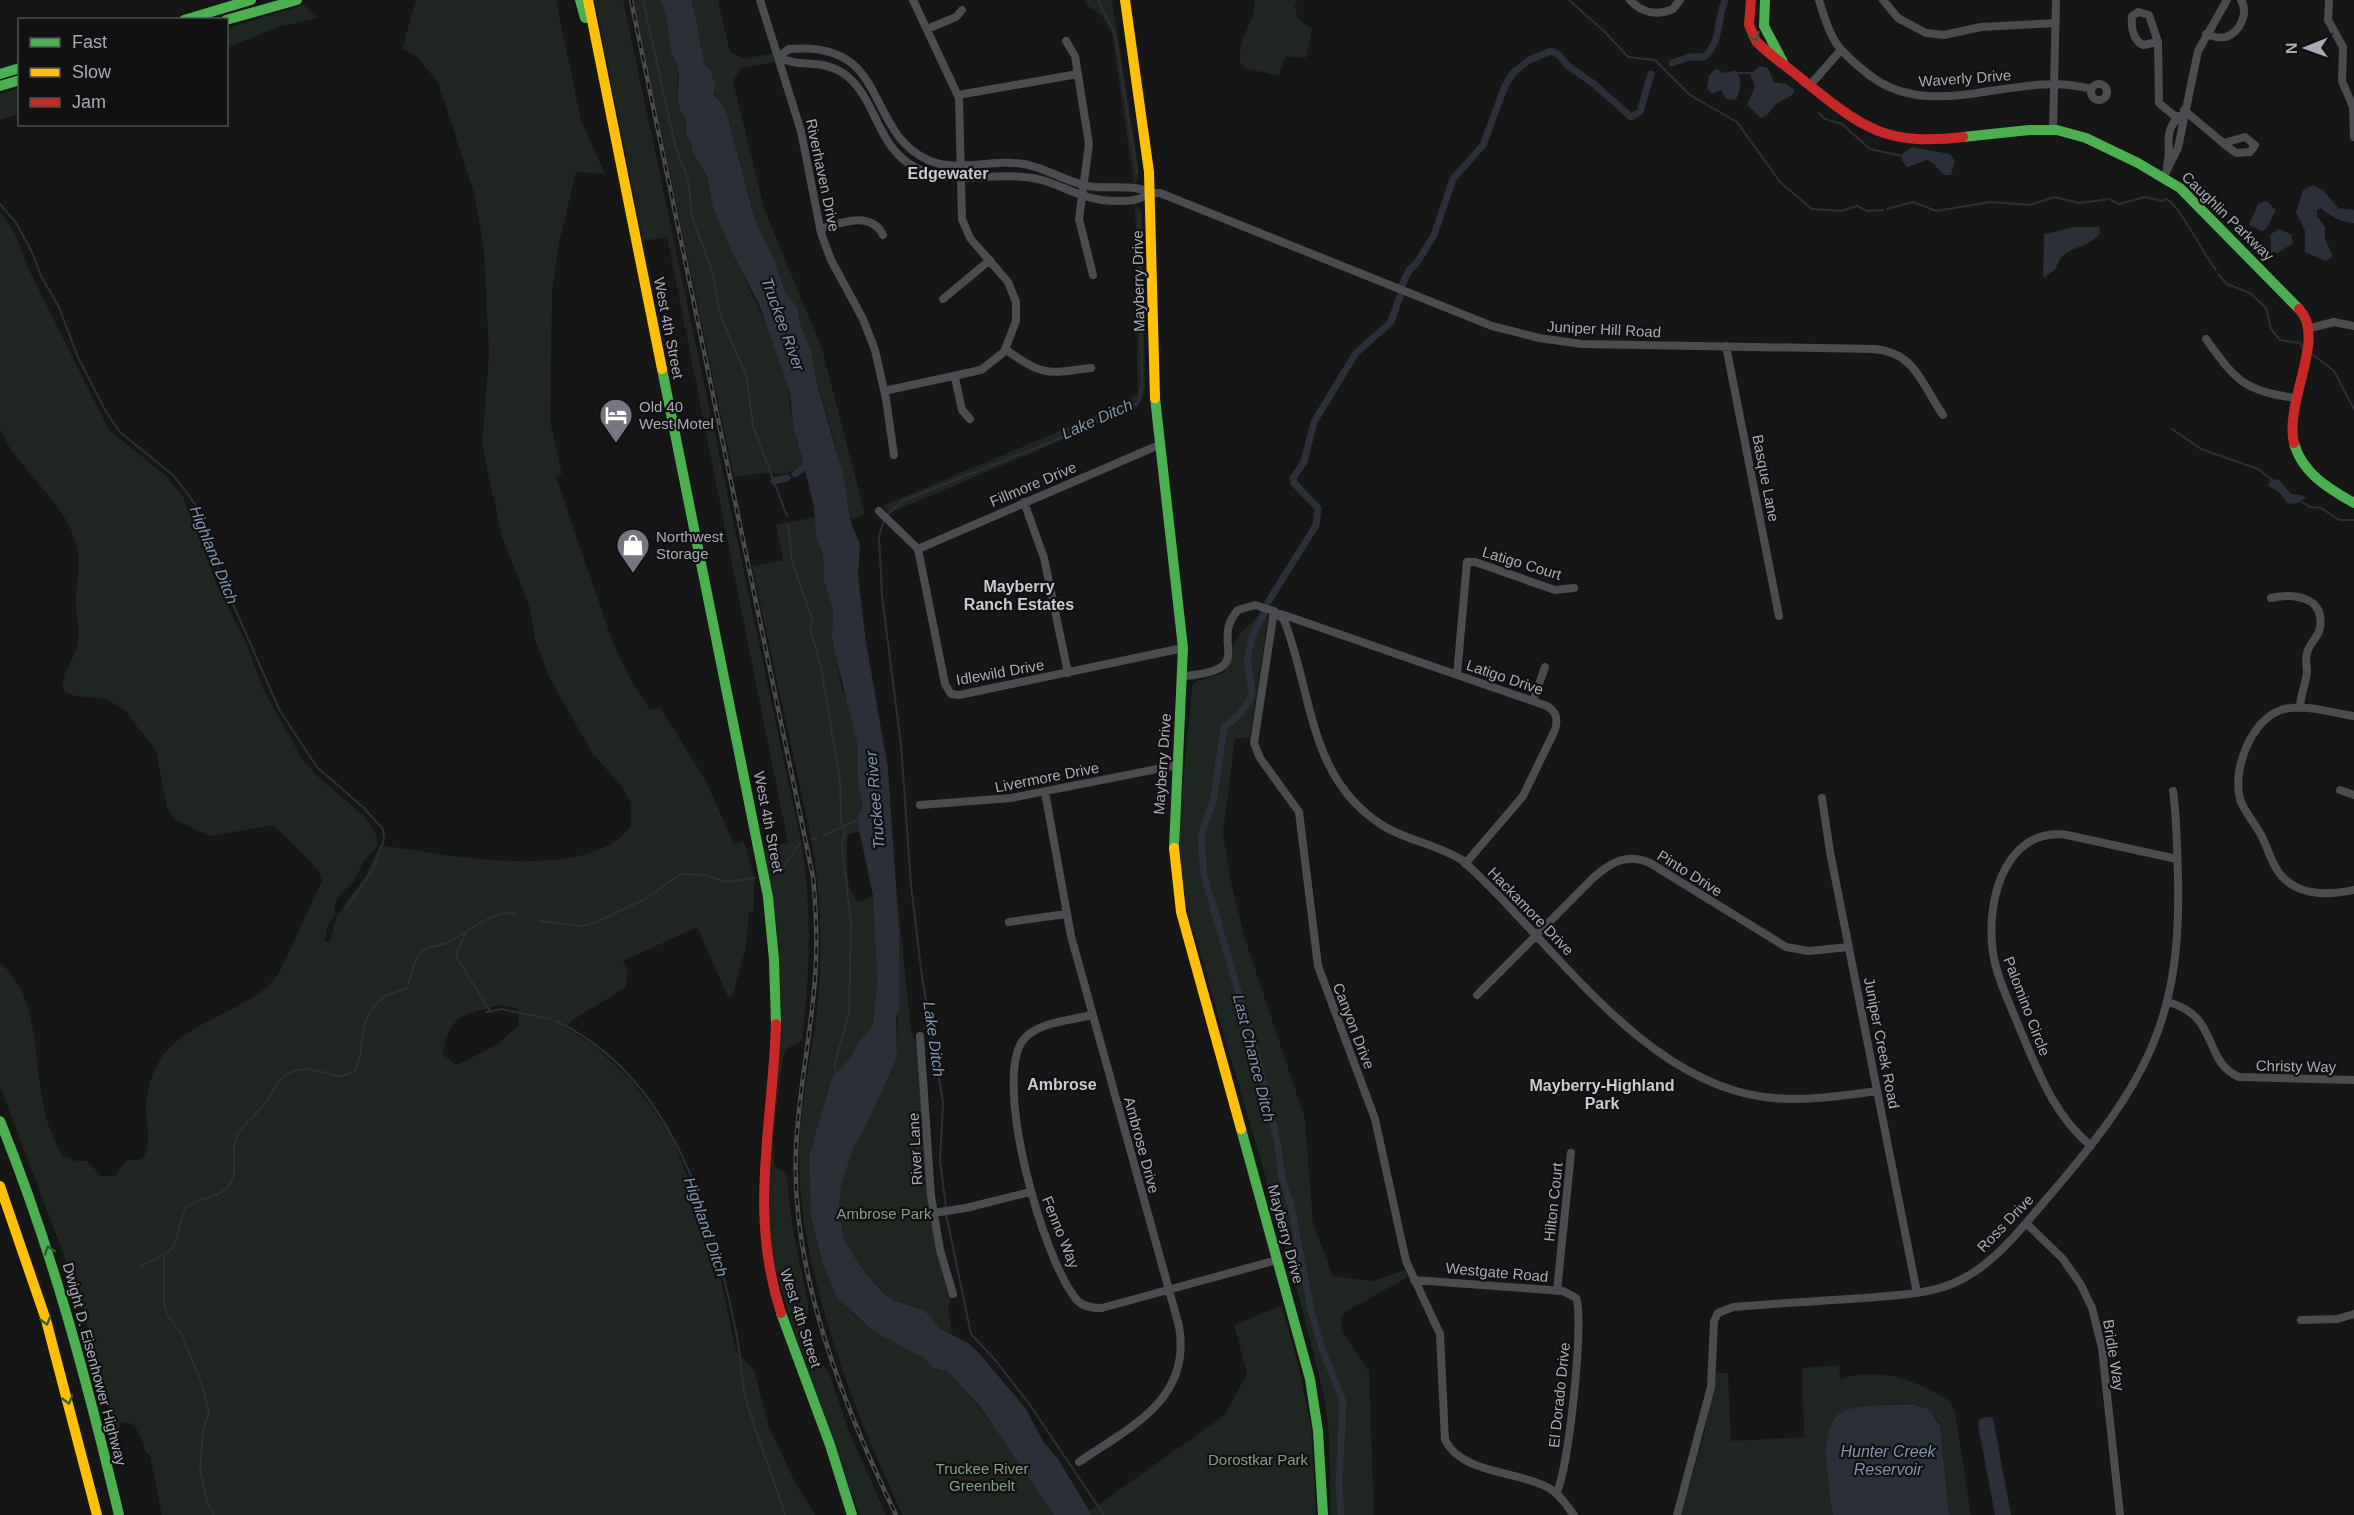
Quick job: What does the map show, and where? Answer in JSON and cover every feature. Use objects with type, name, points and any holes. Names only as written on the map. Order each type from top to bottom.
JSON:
[{"type":"main road","points":[[191,18],[251,0]]},
{"type":"main road","points":[[228,19],[297,0]]},
{"type":"main road","name":"West 4th Street","points":[[580,0],[615,132]]},
{"type":"main road","name":"West 4th Street","points":[[588,0],[755,828],[771,924],[776,1009],[774,1064],[762,1177],[766,1251],[780,1308],[839,1472],[852,1515]]},
{"type":"main road","name":"Mayberry Drive","points":[[1125,0],[1150,193],[1154,387],[1183,648],[1184,676],[1172,839],[1177,893],[1315,1403],[1323,1515]]},
{"type":"main road","name":"Caughlin Parkway","points":[[1751,0],[1749,17],[1755,41],[1763,51],[1783,62],[1866,125],[1901,139],[1924,140],[2053,130],[2082,138],[2164,176],[2187,194],[2293,300],[2304,314],[2310,328]]},
{"type":"main road","name":"Caughlin Parkway","points":[[1766,0],[1764,26],[1783,62]]},
{"type":"main road","points":[[0,74],[18,69]]},
{"type":"main road","points":[[0,86],[18,81]]},
{"type":"main road","points":[[2310,328],[2310,346],[2295,398],[2292,431],[2294,444],[2303,465],[2323,486],[2354,503]]},
{"type":"main road","name":"Dwight D. Eisenhower Highway","points":[[0,1121],[29,1191],[66,1306],[118,1515]]},
{"type":"main road","points":[[0,1186],[46,1320],[97,1515]]},
{"type":"main road","points":[[83,1455],[89,1515]]},
{"type":"street","name":"Riverhaven Drive","points":[[760,0],[801,131],[820,229],[831,260],[867,328],[884,391],[894,455]]},
{"type":"street","points":[[884,391],[955,378],[981,370],[998,359],[1015,330],[1016,302],[1008,282],[965,229],[960,208],[961,119],[958,95],[913,0]]},
{"type":"street","points":[[1630,0],[1644,11],[1658,13],[1672,9],[1680,0]]},
{"type":"street","name":"Waverly Drive","points":[[1819,0],[1829,33],[1840,51],[1878,82],[1909,95],[1934,97],[2054,85],[2076,85],[2091,89]]},
{"type":"street","points":[[1883,0],[1898,18],[1926,33],[1944,35],[1981,27],[2056,23]]},
{"type":"street","points":[[2053,130],[2056,0]]},
{"type":"street","points":[[2164,176],[2169,158],[2167,137],[2180,121],[2193,67],[2206,34],[2227,0]]},
{"type":"street","points":[[2206,34],[2222,37],[2231,34],[2243,19],[2245,9],[2241,0]]},
{"type":"street","points":[[2329,0],[2328,20],[2343,47],[2342,81],[2354,107],[2354,137]]},
{"type":"street","points":[[927,29],[956,17],[962,10]]},
{"type":"street","points":[[2158,42],[2147,46],[2139,44],[2134,37],[2132,16],[2138,12],[2149,15],[2158,42],[2159,103],[2180,121],[2181,138],[2174,159],[2164,176]]},
{"type":"street","points":[[1066,41],[1075,56],[1089,144],[1080,227],[1093,275]]},
{"type":"street","name":"Juniper Hill Road","points":[[778,57],[786,50],[801,48],[826,51],[840,56],[868,80],[893,128],[911,149],[939,164],[1024,164],[1085,185],[1140,188],[1150,193],[1160,193],[1492,326],[1520,334],[1582,344],[1874,349],[1894,352],[1914,368],[1943,415]]},
{"type":"street","points":[[1811,84],[1840,51]]},
{"type":"street","points":[[778,57],[789,62],[819,63],[836,69],[854,83],[888,144],[904,160],[934,175],[960,178],[1028,177],[1083,197],[1136,201],[1150,193]]},
{"type":"street","points":[[958,95],[1078,74]]},
{"type":"street","points":[[2184,110],[2223,143]]},
{"type":"street","points":[[2167,137],[2181,138]]},
{"type":"street","points":[[820,229],[852,220],[866,221],[876,224],[883,235]]},
{"type":"street","points":[[943,299],[990,260]]},
{"type":"street","points":[[2310,328],[2334,322],[2354,326]]},
{"type":"street","points":[[2206,339],[2230,371],[2244,384],[2261,392],[2295,398]]},
{"type":"street","name":"Basque Lane","points":[[1726,346],[1779,616]]},
{"type":"street","points":[[1005,349],[1031,367],[1043,372],[1091,368]]},
{"type":"street","points":[[955,378],[962,410],[970,418]]},
{"type":"street","name":"Fillmore Drive","points":[[918,549],[1159,445]]},
{"type":"street","points":[[1024,502],[1044,558],[1068,673]]},
{"type":"street","points":[[879,511],[918,549]]},
{"type":"street","name":"Idlewild Drive","points":[[918,549],[945,684],[951,694],[959,695],[1183,648]]},
{"type":"street","name":"Latigo Court","points":[[1457,675],[1467,562],[1475,562],[1555,590],[1574,588]]},
{"type":"street","points":[[2271,598],[2289,594],[2299,596],[2311,602],[2319,616],[2318,633],[2307,654],[2307,673],[2300,708]]},
{"type":"street","points":[[1184,676],[1215,673],[1222,668],[1227,658],[1230,624],[1238,610],[1255,605],[1274,611]]},
{"type":"street","name":"Latigo Drive","points":[[1274,611],[1551,708],[1556,716],[1557,724],[1549,746],[1523,796],[1465,864]]},
{"type":"street","name":"Hackamore Drive","points":[[1274,611],[1284,620],[1287,627],[1322,751],[1344,791],[1382,825],[1440,848],[1465,864],[1645,1043],[1706,1080],[1750,1095],[1783,1099],[1839,1096],[1877,1090]]},
{"type":"street","name":"Canyon Drive","points":[[1274,611],[1255,731],[1255,748],[1299,812],[1318,966],[1375,1119],[1397,1228],[1414,1280],[1435,1320],[1441,1343],[1442,1424],[1448,1446],[1463,1459],[1526,1478],[1556,1493],[1574,1515]]},
{"type":"street","points":[[1533,701],[1545,667]]},
{"type":"street","points":[[2354,716],[2300,708],[2277,712],[2261,723],[2238,776],[2240,797],[2262,836],[2277,870],[2288,883],[2308,892],[2354,890]]},
{"type":"street","name":"Livermore Drive","points":[[920,805],[994,801],[1177,765]]},
{"type":"street","points":[[2340,789],[2354,795]]},
{"type":"street","name":"Ross Drive","points":[[1677,1515],[1711,1387],[1714,1321],[1718,1313],[1733,1307],[1917,1293],[1943,1287],[1971,1273],[1996,1254],[2026,1223],[2116,1115],[2155,1042],[2168,1002],[2179,935],[2173,791]]},
{"type":"street","name":"Ambrose Drive","points":[[1044,792],[1065,914],[1179,1326],[1181,1347],[1179,1366],[1173,1383],[1163,1399],[1148,1414],[1079,1462]]},
{"type":"street","name":"Juniper Creek Road","points":[[1822,798],[1917,1293]]},
{"type":"street","name":"Palomino Circle","points":[[2091,1146],[2074,1132],[2055,1107],[1996,970],[1992,928],[2000,879],[2007,862],[2017,850],[2036,838],[2053,834],[2177,859]]},
{"type":"street","name":"Pinto Drive","points":[[1477,995],[1593,878],[1614,862],[1627,858],[1650,863],[1786,947],[1809,951],[1849,947]]},
{"type":"street","points":[[1009,922],[1065,914]]},
{"type":"street","name":"Christy Way","points":[[2168,1002],[2184,1007],[2197,1016],[2224,1067],[2239,1077],[2354,1080]]},
{"type":"street","name":"Fenno Way","points":[[1092,1015],[1035,1030],[1024,1039],[1017,1052],[1014,1074],[1015,1107],[1030,1192],[1055,1260],[1072,1293],[1081,1304],[1102,1308],[1277,1260]]},
{"type":"street","name":"River Lane","points":[[920,1036],[937,1213],[953,1294]]},
{"type":"street","name":"Hilton Court","points":[[1557,1291],[1571,1153]]},
{"type":"street","points":[[937,1213],[951,1212],[1030,1192]]},
{"type":"street","name":"Bridle Way","points":[[2026,1223],[2063,1259],[2081,1285],[2092,1308],[2102,1347],[2120,1515]]},
{"type":"street","name":"Westgate Road","points":[[1414,1280],[1567,1292],[1576,1298]]},
{"type":"street","name":"El Dorado Drive","points":[[1556,1493],[1563,1479],[1570,1422],[1580,1319],[1576,1298]]},
{"type":"street","points":[[2301,1320],[2337,1318],[2354,1314]]},
{"type":"green space","points":[[416,0],[556,0],[581,120],[605,174],[576,172],[559,244],[552,291],[550,421],[562,474],[556,477],[613,643],[630,678],[650,710],[660,708],[705,779],[734,844],[744,841],[754,876],[754,911],[749,912],[746,946],[733,995],[728,997],[698,929],[695,928],[623,961],[628,971],[626,987],[570,1022],[566,1028],[593,1045],[629,1078],[671,1134],[714,1247],[736,1351],[754,1370],[769,1427],[793,1478],[815,1515],[162,1515],[150,1455],[146,1453],[136,1428],[122,1422],[116,1434],[91,1338],[65,1258],[0,1086],[0,963],[12,976],[28,1007],[45,1113],[62,1155],[77,1161],[87,1161],[101,1176],[115,1176],[126,1161],[142,1159],[148,1146],[146,1106],[148,1092],[160,1060],[177,1041],[254,997],[279,973],[322,881],[319,870],[274,825],[210,836],[175,820],[167,808],[156,750],[125,711],[107,699],[74,696],[64,691],[63,679],[79,639],[76,612],[78,552],[73,534],[64,517],[19,460],[0,429],[0,211],[15,234],[31,274],[109,430],[165,475],[183,497],[219,590],[246,642],[263,689],[303,760],[317,776],[365,817],[375,832],[378,845],[364,861],[354,881],[338,897],[334,909],[336,913],[327,926],[325,942],[330,941],[337,915],[365,877],[380,845],[476,858],[513,861],[549,860],[582,855],[610,844],[631,826],[631,806],[622,787],[593,754],[550,679],[535,640],[530,608],[502,537],[482,445],[489,354],[484,249],[475,196],[438,83],[418,57],[402,49]],"holes":[[[499,1005],[519,1009],[518,1026],[496,1045],[457,1065],[443,1055],[449,1031],[460,1018]]]},
{"type":"green space","points":[[595,0],[623,0],[802,846],[809,919],[805,1016],[802,1040],[788,1048],[783,1058],[773,1135],[774,1165],[787,1174],[792,1223],[808,1302],[805,1334],[831,1378],[848,1429],[886,1515],[860,1515],[856,1506],[791,1321],[774,1263],[769,1233],[768,1175],[778,1081],[781,1011],[776,922],[764,849],[788,843],[667,237],[643,241]]},
{"type":"green space","points":[[633,0],[660,0],[665,8],[672,53],[679,70],[677,88],[679,102],[686,118],[686,135],[707,177],[711,196],[733,255],[771,334],[790,392],[789,403],[803,465],[785,474],[766,473],[734,477]]},
{"type":"green space","points":[[692,0],[718,0],[730,52],[745,59],[772,53],[775,62],[741,68],[733,81],[764,208],[822,349],[865,514],[851,520],[834,439],[798,318],[798,307],[785,292],[774,258],[755,220],[727,115],[723,104],[713,93],[713,79],[705,66]]},
{"type":"green space","points":[[1086,0],[1112,0],[1139,170],[1138,180],[1134,184],[1112,34],[1102,16],[1084,3]]},
{"type":"green space","points":[[1255,0],[1299,0],[1294,4],[1298,18],[1312,29],[1306,58],[1285,56],[1279,76],[1245,68],[1240,62],[1241,46],[1253,15]]},
{"type":"green space","points":[[304,5],[318,18],[278,27],[228,48],[228,28]]},
{"type":"green space","points":[[18,88],[18,114],[0,120],[0,94]]},
{"type":"green space","points":[[1135,203],[1142,211],[1145,393],[1137,408],[890,513],[882,506],[1079,423],[1138,394]]},
{"type":"green space","name":"Truckee River Greenbelt","points":[[816,517],[823,554],[824,581],[833,612],[832,637],[842,689],[850,706],[857,742],[858,785],[863,808],[860,831],[848,835],[848,882],[854,897],[859,902],[873,896],[877,979],[872,1027],[858,1042],[850,1058],[832,1077],[809,1156],[811,1217],[823,1264],[837,1298],[863,1323],[924,1358],[931,1367],[948,1372],[968,1392],[1026,1471],[1054,1515],[903,1515],[865,1431],[818,1289],[807,1241],[801,1194],[799,1150],[803,1101],[818,996],[820,929],[815,861],[752,566],[783,560],[776,525]]},
{"type":"green space","points":[[1261,611],[1268,617],[1250,738],[1235,738],[1223,833],[1231,882],[1244,936],[1305,1119],[1313,1223],[1333,1276],[1373,1281],[1405,1270],[1408,1277],[1347,1311],[1341,1322],[1343,1333],[1369,1371],[1374,1515],[1331,1515],[1329,1441],[1324,1397],[1276,1212],[1187,906],[1181,871],[1179,825],[1192,686],[1196,681],[1224,673],[1235,641]]},
{"type":"green space","name":"Ambrose Park","points":[[894,866],[911,1029],[918,1048],[928,1200],[936,1247],[951,1298],[948,1309],[952,1334],[941,1329],[924,1310],[895,1301],[881,1291],[861,1267],[845,1242],[839,1215],[841,1185],[854,1146],[866,1126],[897,1058],[899,931]]},
{"type":"green space","name":"Dorostkar Park","points":[[1282,1305],[1311,1426],[1316,1515],[1092,1515],[1089,1511],[1225,1415],[1247,1373],[1234,1325]]},
{"type":"green space","points":[[1839,1365],[1840,1379],[1869,1374],[1897,1377],[1911,1381],[1950,1401],[1955,1412],[1971,1515],[1949,1515],[1940,1426],[1937,1419],[1921,1406],[1900,1404],[1860,1408],[1838,1415],[1833,1419],[1827,1440],[1827,1453],[1833,1515],[1681,1515],[1704,1434],[1716,1373],[1728,1373],[1731,1441],[1804,1437],[1802,1368]]},
{"type":"water","name":"Truckee River","points":[[660,0],[692,0],[705,66],[710,70],[716,86],[713,94],[723,104],[727,115],[755,220],[774,258],[785,292],[798,307],[798,318],[811,352],[818,387],[843,474],[851,523],[860,544],[858,576],[866,642],[888,769],[899,931],[899,1008],[896,1018],[897,1058],[866,1126],[854,1146],[841,1185],[839,1215],[845,1242],[861,1267],[881,1291],[895,1301],[924,1310],[941,1329],[968,1343],[979,1353],[1026,1409],[1044,1443],[1058,1459],[1092,1515],[1054,1515],[978,1404],[948,1372],[931,1367],[924,1358],[873,1331],[837,1298],[823,1264],[811,1217],[809,1156],[832,1077],[850,1058],[858,1042],[872,1027],[877,979],[873,896],[858,824],[858,815],[863,807],[858,786],[857,742],[835,653],[832,637],[833,612],[824,581],[823,554],[817,539],[813,502],[793,424],[790,392],[759,304],[733,255],[713,207],[707,177],[686,135],[686,118],[680,108],[678,96],[679,70],[671,51],[666,18]]},
{"type":"water","points":[[1760,66],[1768,68],[1774,82],[1786,84],[1795,90],[1791,96],[1776,104],[1768,114],[1761,118],[1747,105],[1755,86],[1750,74]]},
{"type":"water","points":[[1716,69],[1725,73],[1735,70],[1738,73],[1740,85],[1735,100],[1726,99],[1721,90],[1712,94],[1707,88],[1709,75]]},
{"type":"water","points":[[1912,147],[1950,154],[1955,161],[1951,175],[1944,175],[1927,160],[1907,167],[1902,161],[1902,154]]},
{"type":"water","points":[[2313,185],[2324,191],[2338,208],[2354,210],[2354,223],[2336,218],[2321,208],[2317,210],[2317,216],[2325,227],[2325,239],[2333,256],[2326,261],[2305,252],[2305,231],[2296,212],[2303,190]]},
{"type":"water","points":[[2266,201],[2276,210],[2267,228],[2262,231],[2249,225],[2258,204]]},
{"type":"water","points":[[2075,227],[2099,227],[2100,233],[2095,239],[2068,252],[2059,261],[2056,269],[2043,278],[2044,234]]},
{"type":"water","points":[[2278,229],[2291,234],[2293,243],[2278,253],[2271,252],[2270,235]]},
{"type":"water","points":[[2271,479],[2279,480],[2291,494],[2302,495],[2306,498],[2298,503],[2288,504],[2279,492],[2268,486]]},
{"type":"water","name":"Hunter Creek Reservoir","points":[[1913,1404],[1930,1410],[1940,1426],[1949,1515],[1833,1515],[1826,1458],[1829,1429],[1835,1418],[1844,1411],[1859,1407]]},
{"type":"water","points":[[1985,1417],[1993,1418],[2011,1515],[1995,1515],[1978,1425],[1979,1420]]},
{"type":"waterway","points":[[643,0],[675,145],[688,180],[692,216],[713,274],[720,314],[747,378],[753,426],[787,516]]},
{"type":"waterway","name":"Lake Ditch","points":[[1098,0],[1115,34],[1137,173]]},
{"type":"waterway","points":[[1569,0],[1605,32],[1628,57],[1655,60],[1690,95],[1737,122],[1780,182],[1812,209],[1841,211],[1857,206],[1867,211],[1883,210]]},
{"type":"waterway","name":"Last Chance Ditch","points":[[1672,63],[1689,57],[1704,57],[1710,51],[1714,45],[1725,0]]},
{"type":"waterway","name":"Last Chance Ditch","points":[[1402,285],[1409,270],[1416,264],[1434,235],[1453,179],[1483,145],[1505,86],[1513,73],[1529,60],[1551,51],[1559,55],[1568,66],[1594,84],[1631,117],[1640,112],[1651,74]]},
{"type":"waterway","points":[[1739,73],[1751,73]]},
{"type":"waterway","points":[[1819,113],[1825,119],[1842,124],[1870,149],[1902,156]]},
{"type":"waterway","points":[[1887,209],[1913,202],[1936,211],[1990,202],[2030,205],[2054,197],[2079,203],[2109,199],[2119,204],[2145,197],[2162,201],[2166,199],[2184,219],[2216,270]]},
{"type":"waterway","name":"Highland Ditch","points":[[0,204],[16,223],[32,252],[41,276],[59,307],[77,355],[106,412],[120,432],[174,476],[195,504],[225,586],[280,711],[317,767],[364,808],[383,829],[384,840],[373,869],[346,909]]},
{"type":"waterway","name":"Lake Ditch","points":[[887,515],[902,501],[1053,441],[1138,403],[1142,386],[1139,214]]},
{"type":"waterway","points":[[2218,274],[2227,284],[2250,293],[2266,308],[2271,329],[2280,340],[2300,343],[2302,348]]},
{"type":"waterway","name":"Last Chance Ditch","points":[[1268,602],[1316,525],[1318,508],[1294,483],[1293,478],[1304,462],[1314,422],[1356,353],[1391,322],[1400,296]]},
{"type":"waterway","points":[[2312,354],[2334,371],[2354,409]]},
{"type":"waterway","points":[[2172,429],[2201,449],[2258,469],[2271,479]]},
{"type":"waterway","points":[[795,474],[811,462]]},
{"type":"waterway","points":[[774,481],[787,478]]},
{"type":"waterway","points":[[2302,502],[2310,507],[2321,508],[2339,520],[2354,520]]},
{"type":"waterway","name":"Lake Ditch","points":[[884,520],[879,536],[882,596],[901,745],[911,885],[922,977],[943,1102],[940,1160],[946,1208]]},
{"type":"waterway","points":[[788,524],[792,562],[813,621],[810,628],[821,667],[840,781],[841,823],[845,830],[842,847],[851,922],[849,1013],[835,1062],[835,1073]]},
{"type":"waterway","name":"Last Chance Ditch","points":[[1264,613],[1252,637],[1247,661],[1252,691],[1250,699],[1240,714],[1224,728],[1213,801],[1201,835],[1204,875],[1257,1056],[1277,1141],[1282,1178],[1291,1206],[1311,1310],[1321,1346],[1343,1401],[1339,1485],[1341,1515]]},
{"type":"waterway","points":[[824,835],[858,820]]},
{"type":"waterway","points":[[812,840],[817,838]]},
{"type":"waterway","points":[[777,872],[783,868],[800,843]]},
{"type":"waterway","points":[[540,921],[583,926],[597,922],[645,899],[681,874],[704,875],[727,882],[755,878]]},
{"type":"waterway","points":[[140,1266],[171,1250],[186,1207],[223,1192],[231,1183],[234,1171],[234,1145],[238,1134],[269,1099],[277,1084],[284,1077],[291,1072],[306,1069],[339,1077],[354,1072],[367,1017],[381,999],[407,988],[420,953],[427,948],[445,944],[490,918],[507,913],[516,914]]},
{"type":"waterway","points":[[466,933],[457,952],[457,958],[490,1011]]},
{"type":"waterway","name":"Highland Ditch","points":[[487,1012],[501,1009],[550,1019]]},
{"type":"waterway","name":"Highland Ditch","points":[[556,1021],[596,1045],[630,1076],[657,1112],[680,1152],[713,1238],[737,1336],[746,1399],[785,1515]]},
{"type":"waterway","name":"Lake Ditch","points":[[946,1214],[971,1334],[996,1361],[1030,1405],[1104,1515]]},
{"type":"waterway","points":[[164,1257],[164,1303],[168,1316],[182,1335],[202,1385],[209,1412],[203,1431],[200,1468],[207,1502],[214,1515]]},
{"type":"railway","points":[[631,0],[813,877],[816,969],[796,1149],[796,1195],[802,1242],[811,1290],[840,1384],[896,1515]]},
{"type":"traffic: fast","points":[[191,18],[251,0]]},
{"type":"traffic: fast","points":[[228,19],[297,0]]},
{"type":"traffic: fast","points":[[580,0],[585,18]]},
{"type":"traffic: fast","points":[[1765,0],[1764,26],[1783,62]]},
{"type":"traffic: fast","points":[[0,74],[18,69]]},
{"type":"traffic: fast","points":[[0,86],[18,81]]},
{"type":"traffic: fast","points":[[1963,137],[2029,130],[2057,130],[2086,138],[2138,163],[2180,188],[2299,309]]},
{"type":"traffic: fast","points":[[662,369],[768,897],[774,960],[776,1024]]},
{"type":"traffic: fast","points":[[1155,398],[1183,648],[1174,848]]},
{"type":"traffic: fast","points":[[2294,443],[2303,463],[2310,471],[2326,486],[2354,503]]},
{"type":"traffic: fast","points":[[0,1121],[36,1218],[67,1316],[119,1515]]},
{"type":"traffic: fast","points":[[1241,1129],[1310,1379],[1318,1431],[1323,1515]]},
{"type":"traffic: fast","points":[[781,1313],[830,1445],[852,1515]]},
{"type":"traffic: slow","points":[[588,0],[662,369]]},
{"type":"traffic: slow","points":[[1125,0],[1149,172],[1155,398]]},
{"type":"traffic: slow","points":[[1174,848],[1181,912],[1241,1129]]},
{"type":"traffic: slow","points":[[0,1186],[46,1320],[97,1515]]},
{"type":"traffic: jam","points":[[1751,0],[1749,25],[1756,41],[1773,57],[1859,122],[1893,136],[1913,139],[1963,137]]},
{"type":"traffic: jam","points":[[2294,443],[2292,427],[2294,409],[2309,336],[2306,321],[2299,309]]},
{"type":"traffic: jam","points":[[776,1024],[764,1204],[771,1275],[781,1313]]},
{"type":"place","name":"Old 40 West Motel","points":[[616,444]]},
{"type":"place","name":"Northwest Storage","points":[[633,574]]},
{"type":"district","name":"Edgewater","points":[[948,173]]},
{"type":"district","name":"Mayberry Ranch Estates","points":[[1019,595]]},
{"type":"district","name":"Ambrose","points":[[1062,1084]]},
{"type":"district","name":"Mayberry-Highland Park","points":[[1602,1094]]}]
